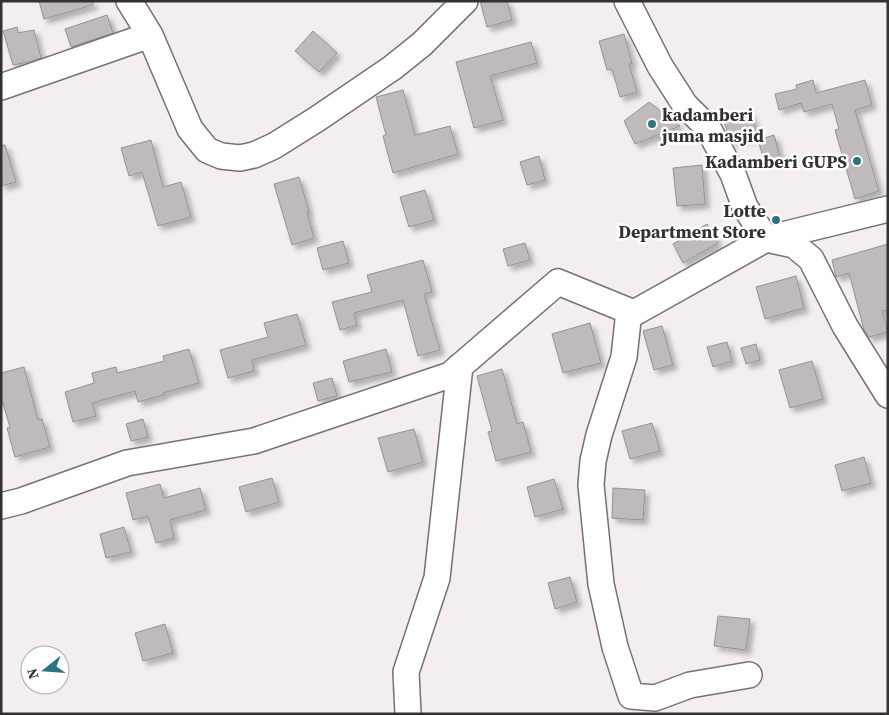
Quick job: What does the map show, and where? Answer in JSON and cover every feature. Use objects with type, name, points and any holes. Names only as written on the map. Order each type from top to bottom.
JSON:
[{"type":"street","points":[[129,1],[150,35],[190,129],[207,150],[221,156],[240,158],[254,155],[274,146],[384,73],[422,44],[465,1]]},
{"type":"street","points":[[634,5],[660,66],[685,105],[708,128],[733,174],[745,207],[766,239],[794,245],[811,259],[845,326],[888,395]]},
{"type":"street","points":[[1,87],[150,35]]},
{"type":"street","points":[[1,506],[127,463],[254,440],[450,375],[558,282],[634,313],[766,239],[888,209]]},
{"type":"street","points":[[629,311],[624,357],[599,435],[593,461],[591,485],[601,584],[615,647],[631,696],[655,698],[690,685],[749,674]]},
{"type":"street","points":[[408,714],[406,672],[437,578],[460,366]]},
{"type":"building","points":[[39,1],[93,1],[93,5],[44,19]]},
{"type":"building","points":[[480,1],[507,1],[512,20],[487,27]]},
{"type":"building","points":[[107,15],[113,33],[71,47],[65,29]]},
{"type":"building","points":[[17,27],[18,33],[34,30],[41,58],[13,65],[3,31]]},
{"type":"building","points":[[313,31],[337,53],[319,72],[295,51]]},
{"type":"building","points":[[624,34],[632,63],[629,64],[637,92],[620,97],[612,69],[607,70],[599,41]]},
{"type":"building","points":[[531,42],[537,63],[490,76],[503,120],[474,128],[456,62]]},
{"type":"building","points":[[813,80],[816,93],[865,80],[872,105],[855,110],[879,191],[855,199],[835,130],[839,129],[832,104],[804,112],[801,103],[779,110],[775,94],[797,89],[796,85]]},
{"type":"building","points":[[403,90],[415,135],[450,126],[458,154],[393,173],[383,136],[386,135],[376,97]]},
{"type":"building","name":"kadamberi juma masjid","points":[[649,102],[680,126],[635,144],[624,121]]},
{"type":"building","points":[[751,113],[757,135],[732,142],[724,121]]},
{"type":"building","points":[[774,135],[782,164],[763,157],[758,140]]},
{"type":"building","points":[[151,140],[163,187],[181,182],[191,217],[158,226],[142,172],[129,176],[121,148]]},
{"type":"building","points":[[1,145],[5,145],[16,182],[1,186]]},
{"type":"building","points":[[539,156],[545,180],[527,185],[520,162]]},
{"type":"building","points":[[702,165],[705,204],[677,206],[673,168]]},
{"type":"building","points":[[299,177],[314,238],[292,245],[274,184]]},
{"type":"building","points":[[425,190],[434,220],[409,227],[400,197]]},
{"type":"building","points":[[707,224],[718,243],[683,263],[673,244]]},
{"type":"building","points":[[343,241],[349,263],[323,270],[317,248]]},
{"type":"building","points":[[525,243],[530,260],[508,266],[503,249]]},
{"type":"building","points":[[888,244],[888,310],[882,311],[888,332],[869,337],[864,330],[849,273],[836,277],[832,260]]},
{"type":"building","points":[[423,260],[432,292],[424,294],[440,350],[418,356],[403,300],[354,313],[357,325],[340,330],[332,302],[372,292],[367,275]]},
{"type":"building","points":[[796,276],[804,308],[765,319],[756,287]]},
{"type":"building","points":[[297,314],[306,345],[252,360],[254,371],[228,378],[220,350],[268,337],[264,323]]},
{"type":"building","points":[[590,323],[601,363],[563,373],[552,334]]},
{"type":"building","points":[[662,326],[673,365],[654,370],[643,331]]},
{"type":"building","points":[[727,342],[732,361],[713,367],[707,347]]},
{"type":"building","points":[[756,344],[760,360],[746,364],[741,348]]},
{"type":"building","points":[[189,349],[199,383],[138,402],[135,391],[92,403],[96,416],[73,422],[65,392],[94,383],[92,373],[116,367],[117,373],[164,361],[163,356]]},
{"type":"building","points":[[386,349],[392,372],[349,382],[343,361]]},
{"type":"building","points":[[812,361],[823,399],[790,408],[779,370]]},
{"type":"building","points":[[24,367],[38,420],[42,419],[50,447],[15,457],[7,428],[10,427],[1,397],[1,373]]},
{"type":"building","points":[[502,369],[517,424],[523,422],[531,452],[496,461],[488,432],[492,431],[477,376]]},
{"type":"building","points":[[332,378],[337,396],[318,401],[313,383]]},
{"type":"building","points":[[143,419],[148,437],[131,441],[126,424]]},
{"type":"building","points":[[652,423],[660,451],[630,459],[622,431]]},
{"type":"building","points":[[414,429],[423,462],[388,472],[378,438]]},
{"type":"building","points":[[864,457],[871,483],[842,491],[835,465]]},
{"type":"building","points":[[272,478],[279,502],[246,512],[239,487]]},
{"type":"building","points":[[554,479],[563,509],[535,517],[527,487]]},
{"type":"building","points":[[160,484],[164,498],[200,488],[206,510],[170,520],[174,538],[156,543],[148,516],[133,520],[126,493]]},
{"type":"building","points":[[613,488],[645,490],[643,520],[612,518]]},
{"type":"building","points":[[124,527],[131,552],[106,558],[100,534]]},
{"type":"building","points":[[570,577],[577,602],[555,609],[548,583]]},
{"type":"building","points":[[718,616],[750,619],[746,650],[714,646]]},
{"type":"building","points":[[165,624],[173,653],[143,661],[135,633]]},
{"type":"place","name":"kadamberi juma masjid","points":[[652,124]]},
{"type":"place","name":"Kadamberi GUPS","points":[[857,161]]},
{"type":"place","name":"Lotte Department Store","points":[[776,220]]}]
